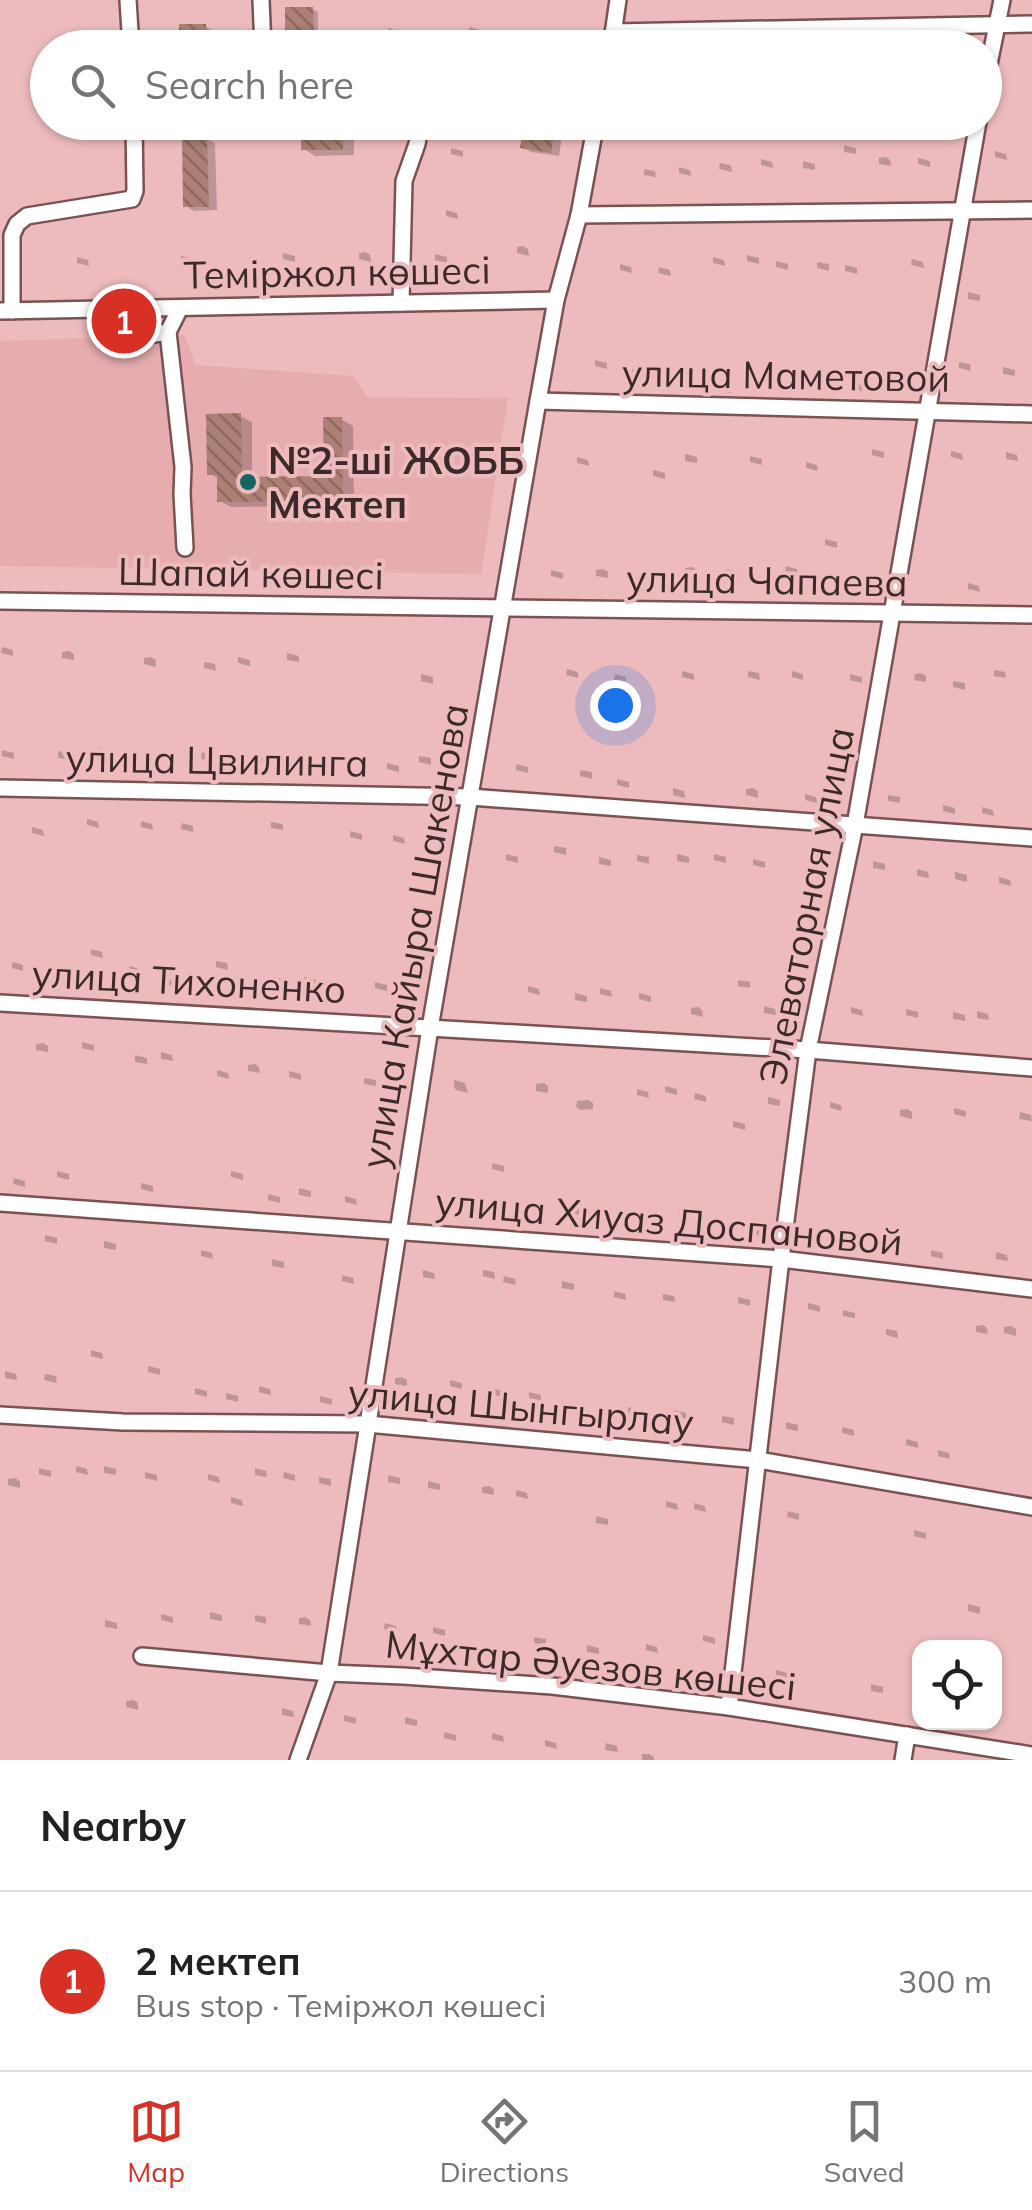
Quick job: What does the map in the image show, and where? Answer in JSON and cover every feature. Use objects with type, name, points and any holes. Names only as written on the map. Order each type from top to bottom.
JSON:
[{"type":"street","points":[[128,0],[129,30]]},
{"type":"street","points":[[261,0],[262,30]]},
{"type":"street","points":[[614,30],[618,0]]},
{"type":"street","points":[[996,30],[1002,0]]},
{"type":"street","points":[[869,30],[1032,24]]},
{"type":"street","points":[[6,311],[12,234],[17,224],[27,216],[132,199],[136,191],[135,140]]},
{"type":"street","points":[[401,303],[404,181],[418,140]]},
{"type":"street","name":"улица Кайыра Шакенова","points":[[298,1760],[329,1674],[430,1028],[556,300],[579,215],[593,140]]},
{"type":"street","name":"Элеваторная улица","points":[[729,1706],[808,1050],[894,614],[975,140]]},
{"type":"street","points":[[579,215],[1032,210]]},
{"type":"street","name":"Теміржол көшесі","points":[[6,311],[556,300]]},
{"type":"street","points":[[180,308],[168,332],[183,468],[185,548]]},
{"type":"street","points":[[102,309],[105,327],[115,335],[168,332]]},
{"type":"street","name":"улица Маметовой","points":[[538,402],[1032,414]]},
{"type":"street","name":"Шапай көшесі","points":[[0,601],[502,610]]},
{"type":"street","name":"улица Чапаева","points":[[502,610],[1032,615]]},
{"type":"street","name":"улица Цвилинга","points":[[0,788],[470,797],[1032,838]]},
{"type":"street","name":"улица Тихоненко","points":[[0,1003],[808,1050],[1032,1068]]},
{"type":"street","name":"улица Хиуаз Доспановой","points":[[0,1203],[781,1258],[1032,1289]]},
{"type":"street","name":"улица Шынгырлау","points":[[0,1414],[123,1422],[367,1424],[758,1460],[1032,1507]]},
{"type":"street","name":"Мұхтар Әуезов көшесі","points":[[142,1656],[329,1674],[552,1686],[729,1706],[1032,1755]]},
{"type":"street","points":[[903,1760],[907,1735]]},
{"type":"shaded area","name":"№2-ші ЖОББ Мектеп","points":[[184,335],[196,365],[354,376],[367,397],[508,398],[481,574],[0,566],[0,341]]},
{"type":"building","points":[[285,7],[313,7],[314,30],[285,30]]},
{"type":"building","points":[[179,24],[206,24],[206,30],[179,30]]},
{"type":"building","points":[[182,140],[207,140],[209,207],[183,207]]},
{"type":"building","points":[[301,140],[343,140],[343,150],[301,150]]},
{"type":"building","points":[[521,140],[553,140],[551,153],[520,148]]},
{"type":"building","points":[[241,413],[242,477],[324,476],[323,417],[342,417],[343,501],[217,502],[217,475],[207,475],[206,414]]},
{"type":"place","name":"2 мектеп","points":[[124,321]]},
{"type":"place","name":"№2-ші ЖОББ Мектеп","points":[[248,482]]}]
